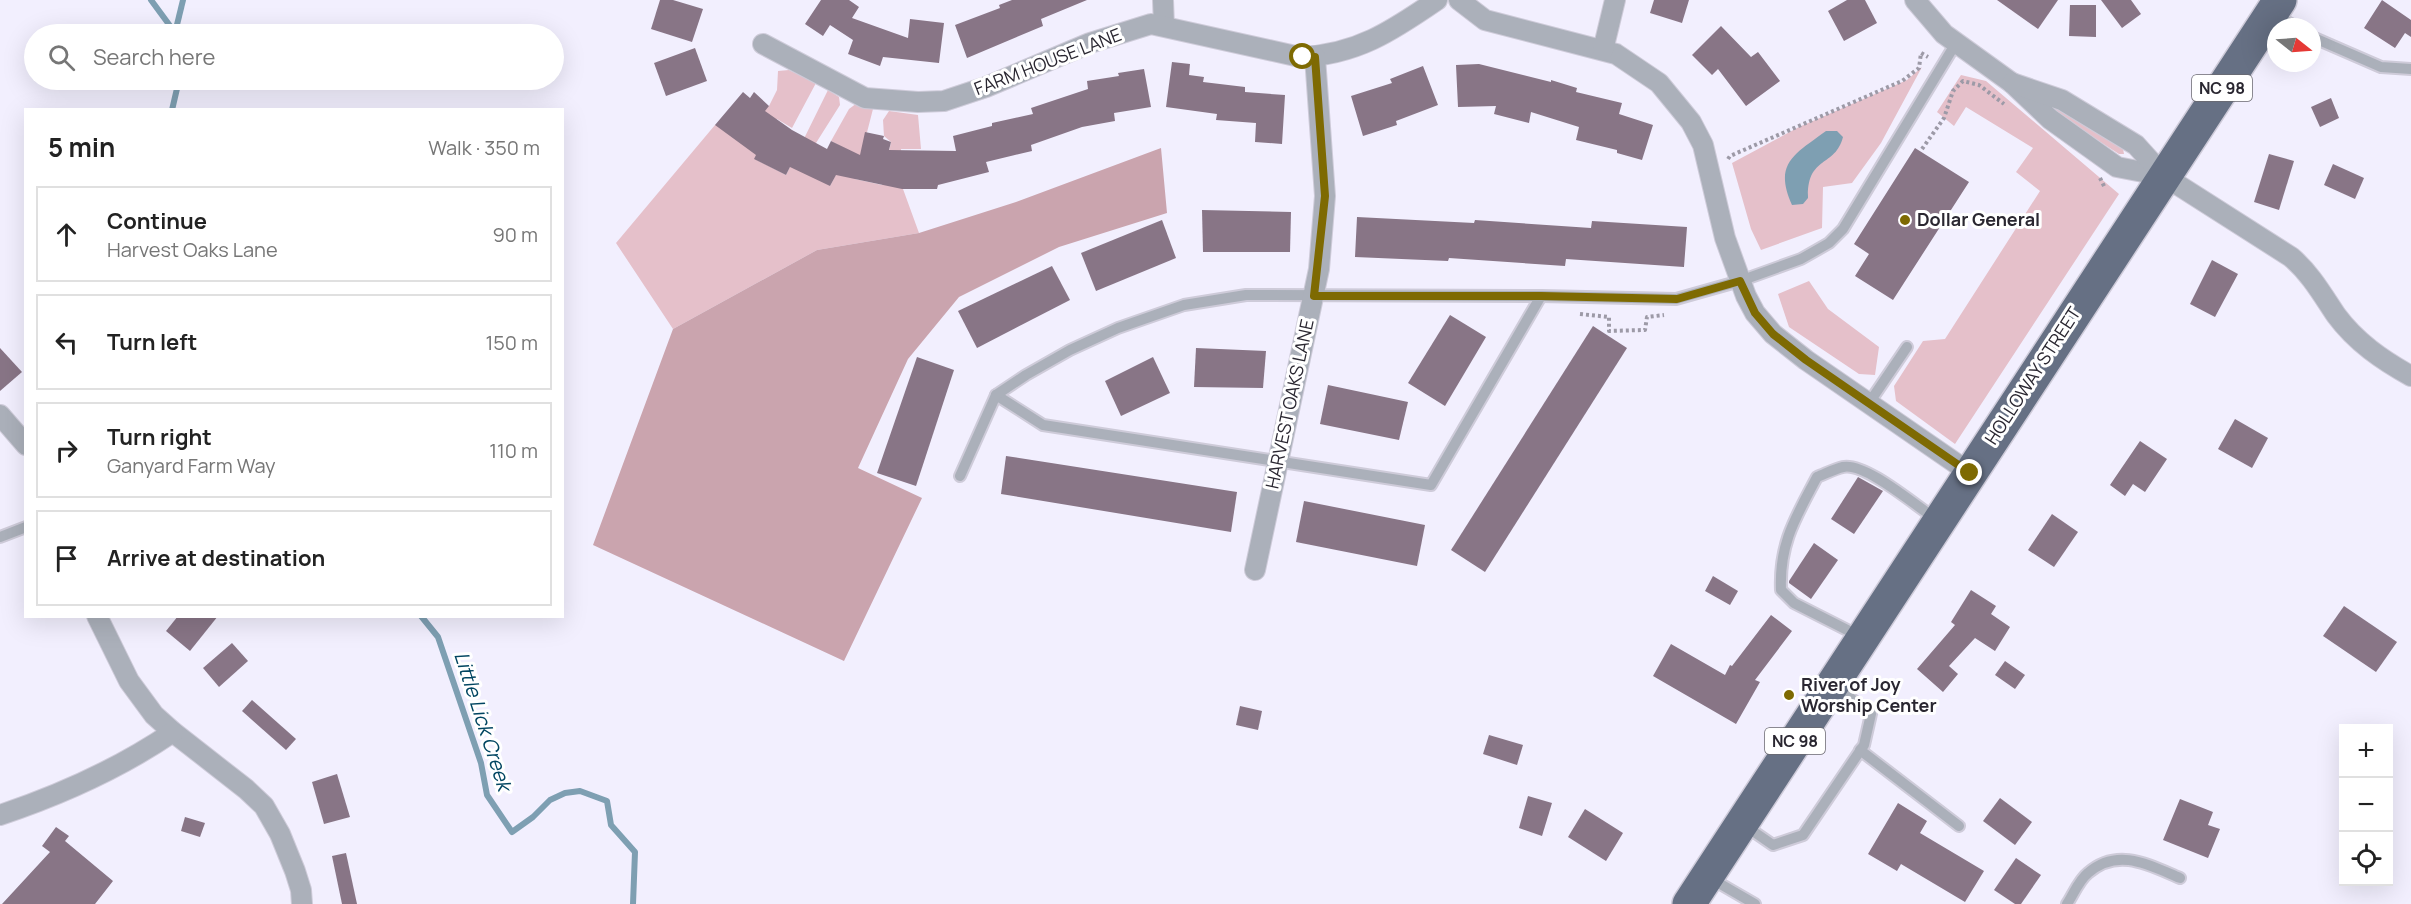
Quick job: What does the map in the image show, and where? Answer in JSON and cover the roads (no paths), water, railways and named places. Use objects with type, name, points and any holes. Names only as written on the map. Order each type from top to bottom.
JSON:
[{"type":"highway","name":"HOLLOWAY STREET","points":[[1689,904],[2164,176],[2282,13]]},
{"type":"street","points":[[1163,0],[1164,26]]},
{"type":"street","name":"FARM HOUSE LANE","points":[[763,45],[865,98],[891,101],[944,101],[986,87],[1090,43],[1151,24],[1300,57],[1315,57],[1368,44],[1437,0]]},
{"type":"street","points":[[1459,0],[1485,20],[1616,54],[1659,83],[1691,122],[1703,145],[1725,238],[1740,281],[1755,313],[1773,334],[1806,360],[1970,473]]},
{"type":"street","points":[[1604,50],[1615,0]]},
{"type":"street","points":[[1915,0],[1944,34],[2012,83],[2050,119],[2117,166],[2164,176]]},
{"type":"street","name":"HARVEST OAKS LANE","points":[[1255,570],[1314,296],[1325,196],[1315,57]]},
{"type":"street","points":[[2012,83],[2062,100],[2136,145],[2164,176],[2291,257],[2301,265],[2337,316],[2356,338],[2370,351],[2411,376]]},
{"type":"street","points":[[0,415],[24,444]]},
{"type":"street","points":[[98,618],[129,681],[154,715],[264,806],[280,834],[295,871],[301,890],[302,904]]},
{"type":"street","points":[[0,815],[93,777],[173,732]]},
{"type":"lane","points":[[2321,41],[2381,67],[2411,69]]},
{"type":"lane","points":[[960,476],[996,395],[1070,350],[1118,328],[1184,305],[1246,295],[1677,299],[1801,260],[1829,243],[1843,229],[1956,43]]},
{"type":"lane","points":[[996,395],[1043,425],[1431,485],[1541,296]]},
{"type":"lane","points":[[1869,403],[1907,346]]},
{"type":"lane","points":[[1863,637],[1794,603],[1781,590],[1780,571],[1789,530],[1816,477],[1845,466],[1866,472],[1891,486],[1938,521]]},
{"type":"lane","points":[[0,537],[24,528]]},
{"type":"lane","points":[[1742,823],[1773,845],[1803,834],[1860,750],[1871,714],[1832,684]]},
{"type":"lane","points":[[1860,750],[1959,826]]},
{"type":"lane","points":[[2067,904],[2087,873],[2112,860],[2137,861],[2180,878]]},
{"type":"lane","points":[[1707,877],[1751,903]]},
{"type":"water","points":[[1826,131],[1837,131],[1843,137],[1839,147],[1812,175],[1808,198],[1803,204],[1792,205],[1785,179],[1786,169],[1797,153]]},
{"type":"waterway","name":"Little Lick Creek","points":[[151,0],[169,24]]},
{"type":"waterway","points":[[177,24],[183,0]]},
{"type":"waterway","name":"Little Lick Creek","points":[[172,108],[177,90]]},
{"type":"waterway","name":"Little Lick Creek","points":[[423,618],[438,637],[481,763],[487,795],[512,832],[533,817],[550,800],[565,793],[580,791],[607,801],[611,825],[635,852],[633,904]]},
{"type":"place","name":"Dollar General","points":[[1905,220]]},
{"type":"place","name":"River of Joy Worship Center","points":[[1789,695]]}]
